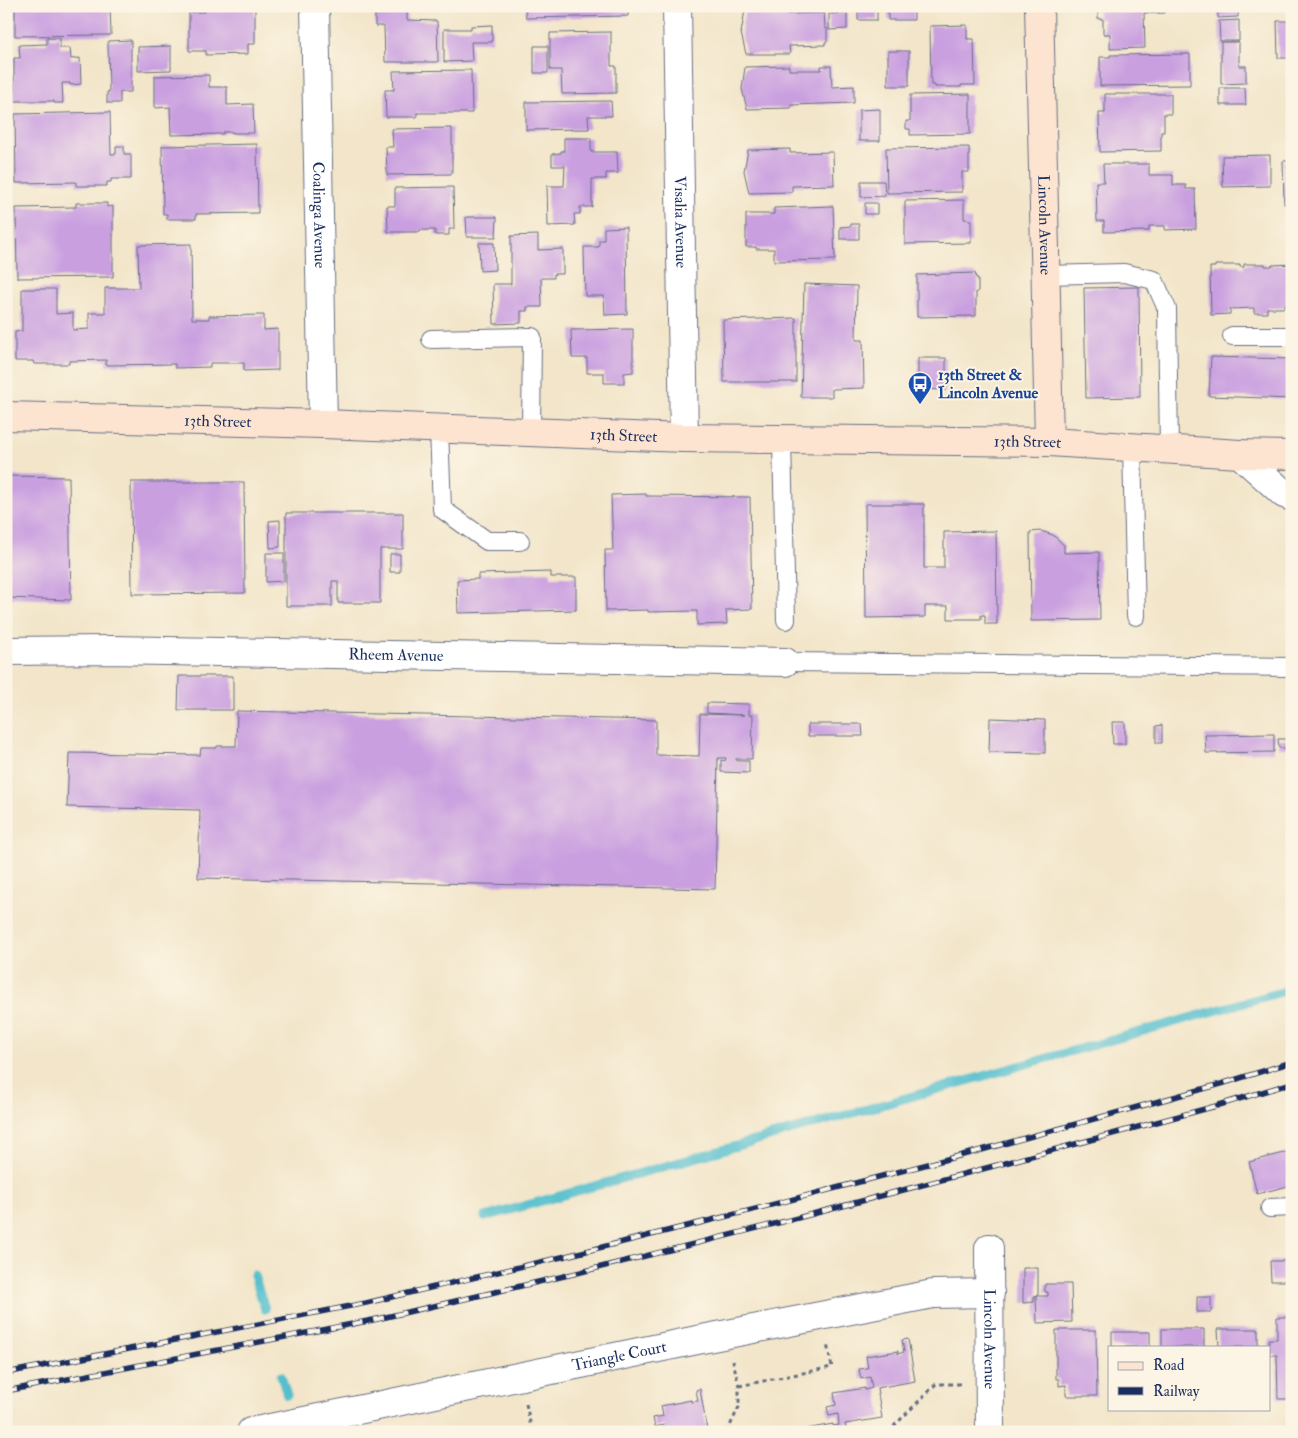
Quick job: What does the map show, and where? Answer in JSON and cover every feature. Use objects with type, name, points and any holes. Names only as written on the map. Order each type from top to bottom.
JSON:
[{"type":"main road","name":"Lincoln Avenue","points":[[1039,6],[1049,442]]},
{"type":"main road","name":"13th Street","points":[[6,416],[323,424],[684,438],[1049,442],[1240,454],[1292,455]]},
{"type":"street","name":"Coalinga Avenue","points":[[315,6],[323,424]]},
{"type":"street","name":"Visalia Avenue","points":[[676,6],[684,438]]},
{"type":"street","points":[[1240,454],[1284,494],[1292,497]]},
{"type":"street","name":"Rheem Avenue","points":[[6,651],[110,650],[784,662]]},
{"type":"street","name":"Lincoln Avenue","points":[[989,1248],[990,1432]]},
{"type":"street","name":"Triangle Court","points":[[251,1432],[726,1334],[933,1294],[990,1293]]},
{"type":"lane","points":[[1046,276],[1124,273],[1154,280],[1167,309],[1169,450]]},
{"type":"lane","points":[[1232,336],[1292,336]]},
{"type":"lane","points":[[431,339],[532,337],[531,432]]},
{"type":"lane","points":[[439,429],[442,509],[487,541],[520,541]]},
{"type":"lane","points":[[782,439],[786,620]]},
{"type":"lane","points":[[1132,447],[1136,616]]},
{"type":"lane","points":[[784,662],[1292,667]]},
{"type":"lane","points":[[1270,1208],[1292,1207]]},
{"type":"path","points":[[738,1386],[832,1367],[821,1316]]},
{"type":"path","points":[[726,1334],[738,1386],[739,1407],[727,1432]]},
{"type":"path","points":[[888,1432],[936,1384],[990,1384]]},
{"type":"building","points":[[15,6],[110,6],[111,35],[15,36]]},
{"type":"building","points":[[205,6],[255,6],[255,44],[248,44],[248,54],[206,55],[206,51],[189,51],[189,12],[205,12]]},
{"type":"building","points":[[375,6],[407,6],[407,20],[437,21],[438,62],[385,62],[384,26],[375,26]]},
{"type":"building","points":[[525,6],[628,6],[628,16],[526,18]]},
{"type":"building","points":[[858,6],[877,7],[877,20],[858,20]]},
{"type":"building","points":[[888,6],[914,6],[914,20],[888,20]]},
{"type":"building","points":[[1098,6],[1165,6],[1165,13],[1144,13],[1145,48],[1110,49],[1110,34],[1103,34],[1103,19],[1098,19]]},
{"type":"building","points":[[1218,6],[1238,6],[1238,17],[1218,18]]},
{"type":"building","points":[[787,9],[787,14],[824,13],[825,28],[827,28],[827,42],[825,42],[825,45],[789,46],[790,54],[746,54],[741,33],[745,10]]},
{"type":"building","points":[[847,13],[847,29],[829,30],[829,14]]},
{"type":"building","points":[[1239,20],[1239,41],[1220,41],[1219,21]]},
{"type":"building","points":[[1277,21],[1292,21],[1292,58],[1278,58]]},
{"type":"building","points":[[492,25],[492,42],[471,42],[472,61],[444,62],[444,29],[471,29],[471,26]]},
{"type":"building","points":[[967,25],[967,39],[974,39],[975,85],[935,87],[935,85],[931,85],[930,26]]},
{"type":"building","points":[[611,32],[611,66],[616,66],[616,93],[562,94],[561,70],[550,70],[550,33]]},
{"type":"building","points":[[47,38],[60,38],[60,48],[70,48],[71,59],[80,58],[81,84],[70,85],[70,83],[62,83],[63,103],[54,103],[54,101],[14,101],[14,58],[20,58],[19,45],[47,44]]},
{"type":"building","points":[[131,40],[131,92],[120,92],[120,103],[107,103],[107,92],[109,92],[108,41]]},
{"type":"building","points":[[1221,42],[1239,42],[1239,66],[1246,66],[1246,83],[1221,84]]},
{"type":"building","points":[[171,46],[171,70],[138,71],[138,47]]},
{"type":"building","points":[[534,46],[548,46],[548,73],[534,73]]},
{"type":"building","points":[[888,51],[909,51],[909,86],[888,86]]},
{"type":"building","points":[[1190,54],[1190,85],[1100,86],[1100,57],[1110,57],[1110,55]]},
{"type":"building","points":[[789,66],[789,70],[821,70],[821,66],[831,66],[832,87],[854,86],[854,103],[791,105],[791,108],[747,109],[742,89],[745,67]]},
{"type":"building","points":[[471,70],[472,113],[417,113],[417,117],[386,117],[385,90],[394,90],[393,71]]},
{"type":"building","points":[[209,75],[209,87],[227,87],[227,105],[253,104],[254,133],[223,132],[223,134],[171,135],[170,107],[155,108],[155,76]]},
{"type":"building","points":[[1220,88],[1245,88],[1246,105],[1220,105]]},
{"type":"building","points":[[970,94],[970,134],[910,135],[910,129],[906,129],[906,121],[910,121],[910,95]]},
{"type":"building","points":[[1105,94],[1171,94],[1171,114],[1164,114],[1164,132],[1161,132],[1161,151],[1100,152],[1099,113],[1105,113]]},
{"type":"building","points":[[611,101],[612,116],[588,116],[589,129],[526,130],[526,102]]},
{"type":"building","points":[[880,109],[880,141],[859,141],[859,110]]},
{"type":"building","points":[[110,112],[111,154],[116,154],[116,146],[124,146],[124,154],[131,154],[131,179],[111,179],[111,182],[107,182],[107,186],[76,186],[76,182],[16,183],[15,114]]},
{"type":"building","points":[[452,128],[452,174],[387,175],[386,147],[393,147],[392,129]]},
{"type":"building","points":[[564,138],[591,138],[591,152],[617,152],[618,173],[606,173],[606,179],[592,179],[592,207],[580,207],[580,214],[574,214],[575,225],[548,226],[547,186],[564,186],[565,166],[552,166],[552,154],[564,151]]},
{"type":"building","points":[[257,144],[258,213],[196,214],[196,219],[167,219],[167,214],[163,214],[162,146]]},
{"type":"building","points":[[969,147],[969,172],[962,172],[962,192],[887,193],[886,148]]},
{"type":"building","points":[[790,149],[790,153],[833,152],[834,185],[792,186],[792,192],[749,193],[744,171],[748,150]]},
{"type":"building","points":[[1270,155],[1270,186],[1223,187],[1222,156]]},
{"type":"building","points":[[1283,161],[1292,161],[1292,204],[1284,204]]},
{"type":"building","points":[[1103,164],[1149,164],[1149,175],[1173,175],[1173,185],[1186,185],[1186,189],[1195,189],[1196,229],[1165,230],[1165,226],[1149,226],[1149,231],[1104,232],[1104,221],[1097,221],[1096,182],[1104,182]]},
{"type":"building","points":[[861,181],[884,181],[885,196],[861,197]]},
{"type":"building","points":[[453,187],[454,229],[449,229],[449,235],[435,235],[435,230],[388,232],[387,206],[395,206],[395,188]]},
{"type":"building","points":[[964,200],[964,219],[971,220],[971,243],[905,244],[905,201]]},
{"type":"building","points":[[76,203],[107,203],[107,207],[113,206],[113,277],[17,278],[16,208],[76,207]]},
{"type":"building","points":[[865,203],[877,203],[877,214],[865,214]]},
{"type":"building","points":[[833,206],[835,260],[774,261],[774,249],[746,247],[746,214],[774,214],[774,208]]},
{"type":"building","points":[[466,217],[497,217],[496,237],[467,237]]},
{"type":"building","points":[[851,224],[859,224],[859,239],[840,239],[840,227],[851,226]]},
{"type":"building","points":[[626,227],[627,314],[605,315],[604,296],[585,296],[584,247],[599,247],[599,240],[604,240],[604,228]]},
{"type":"building","points":[[538,235],[538,250],[563,249],[563,274],[554,274],[554,278],[541,278],[542,307],[527,307],[527,311],[521,311],[521,323],[494,324],[493,284],[511,284],[511,236]]},
{"type":"building","points":[[479,243],[494,243],[495,270],[480,271]]},
{"type":"building","points":[[191,244],[192,319],[209,319],[209,316],[264,315],[264,330],[278,329],[278,370],[244,371],[244,363],[210,363],[210,367],[175,368],[175,364],[106,365],[106,360],[69,361],[69,364],[34,364],[33,361],[15,361],[15,332],[22,331],[22,289],[56,289],[56,314],[73,313],[73,330],[89,329],[89,313],[105,313],[105,288],[139,288],[138,245]]},
{"type":"building","points":[[1244,264],[1272,266],[1292,264],[1292,305],[1284,305],[1284,308],[1267,308],[1267,313],[1254,313],[1254,308],[1230,309],[1230,314],[1211,315],[1210,267],[1215,267],[1215,265],[1240,265],[1240,267],[1244,267]]},
{"type":"building","points":[[975,273],[976,278],[978,278],[976,316],[917,317],[917,275]]},
{"type":"building","points":[[804,284],[857,286],[856,340],[863,340],[864,388],[832,389],[832,397],[801,397]]},
{"type":"building","points":[[1139,287],[1140,397],[1086,398],[1084,288]]},
{"type":"building","points":[[796,318],[796,382],[724,382],[723,320]]},
{"type":"building","points":[[633,329],[633,372],[624,373],[624,383],[604,383],[604,373],[587,373],[587,358],[572,358],[571,330]]},
{"type":"building","points":[[1211,357],[1292,359],[1292,399],[1209,396]]},
{"type":"building","points":[[918,358],[946,358],[946,390],[918,389]]},
{"type":"building","points":[[6,476],[69,477],[71,600],[6,598]]},
{"type":"building","points":[[131,482],[244,482],[245,593],[132,594]]},
{"type":"building","points":[[646,494],[646,496],[750,497],[752,609],[726,610],[727,624],[697,625],[697,611],[606,611],[605,550],[613,550],[611,495]]},
{"type":"building","points":[[865,504],[924,504],[924,568],[944,568],[944,532],[996,531],[997,624],[985,624],[985,615],[981,615],[981,619],[948,619],[948,606],[925,606],[925,617],[866,618]]},
{"type":"building","points":[[286,513],[403,513],[403,549],[380,549],[380,603],[338,603],[338,581],[332,581],[332,606],[286,606]]},
{"type":"building","points":[[280,520],[280,547],[270,548],[269,521]]},
{"type":"building","points":[[1041,531],[1053,535],[1064,545],[1064,553],[1099,552],[1100,620],[1031,621],[1030,532]]},
{"type":"building","points":[[266,553],[284,553],[284,581],[266,582]]},
{"type":"building","points":[[390,554],[400,554],[400,572],[390,572]]},
{"type":"building","points":[[551,572],[551,577],[576,577],[576,610],[458,613],[457,580],[478,579],[478,574]]},
{"type":"building","points":[[179,676],[233,676],[233,710],[178,710]]},
{"type":"building","points":[[707,703],[749,704],[749,715],[753,715],[752,759],[736,759],[736,761],[749,761],[749,773],[721,772],[721,760],[725,761],[726,758],[718,758],[715,889],[198,878],[200,810],[67,807],[69,753],[200,755],[201,748],[236,746],[237,711],[656,720],[656,755],[699,756],[700,714],[744,715],[707,713]]},
{"type":"building","points":[[990,718],[1045,720],[1045,753],[989,752]]},
{"type":"building","points":[[1112,722],[1125,722],[1125,744],[1113,744]]},
{"type":"building","points":[[808,724],[862,724],[863,736],[808,736]]},
{"type":"building","points":[[1162,725],[1162,743],[1156,743],[1156,726]]},
{"type":"building","points":[[1289,728],[1292,728],[1292,757],[1289,757],[1289,748],[1279,748],[1278,739],[1289,739]]},
{"type":"building","points":[[1274,734],[1274,752],[1206,753],[1205,735]]},
{"type":"building","points":[[1292,1151],[1292,1185],[1257,1194],[1249,1162]]},
{"type":"building","points":[[1270,1261],[1291,1261],[1291,1281],[1271,1281]]},
{"type":"building","points":[[1023,1268],[1038,1268],[1038,1295],[1034,1296],[1034,1302],[1023,1303]]},
{"type":"building","points":[[1045,1284],[1071,1284],[1072,1322],[1037,1323],[1036,1296],[1048,1296],[1048,1292],[1045,1292]]},
{"type":"building","points":[[1197,1297],[1211,1297],[1211,1312],[1197,1312]]},
{"type":"building","points":[[1277,1317],[1292,1317],[1292,1399],[1278,1399],[1277,1355],[1270,1355],[1269,1346],[1269,1339],[1277,1339]]},
{"type":"building","points":[[1162,1329],[1204,1329],[1204,1346],[1162,1346]]},
{"type":"building","points":[[1218,1329],[1258,1329],[1258,1346],[1219,1346]]},
{"type":"building","points":[[1056,1330],[1096,1330],[1097,1396],[1066,1396],[1066,1385],[1059,1386],[1059,1379],[1056,1379]]},
{"type":"building","points":[[1112,1332],[1150,1332],[1150,1346],[1112,1346]]},
{"type":"building","points":[[908,1339],[915,1381],[877,1388],[882,1418],[845,1424],[847,1432],[795,1432],[833,1424],[833,1426],[839,1425],[838,1414],[829,1416],[827,1407],[836,1405],[834,1393],[872,1388],[870,1377],[861,1379],[859,1369],[868,1368],[866,1356],[898,1351],[898,1354],[904,1352],[902,1340]]},
{"type":"building","points":[[700,1389],[707,1430],[665,1432],[664,1425],[655,1427],[653,1418],[663,1416],[661,1406],[691,1400],[691,1402],[698,1401],[696,1390]]},
{"type":"waterway","points":[[485,1217],[1292,989]]},
{"type":"waterway","points":[[254,1275],[265,1309]]},
{"type":"waterway","points":[[281,1376],[287,1395]]},
{"type":"railway","points":[[6,1373],[366,1303],[566,1256],[978,1151],[1221,1084],[1292,1062]]},
{"type":"railway","points":[[6,1391],[373,1320],[573,1274],[790,1220],[990,1167],[1216,1106],[1292,1083]]},
{"type":"place","name":"13th Street & Lincoln Avenue","points":[[920,405]]}]
